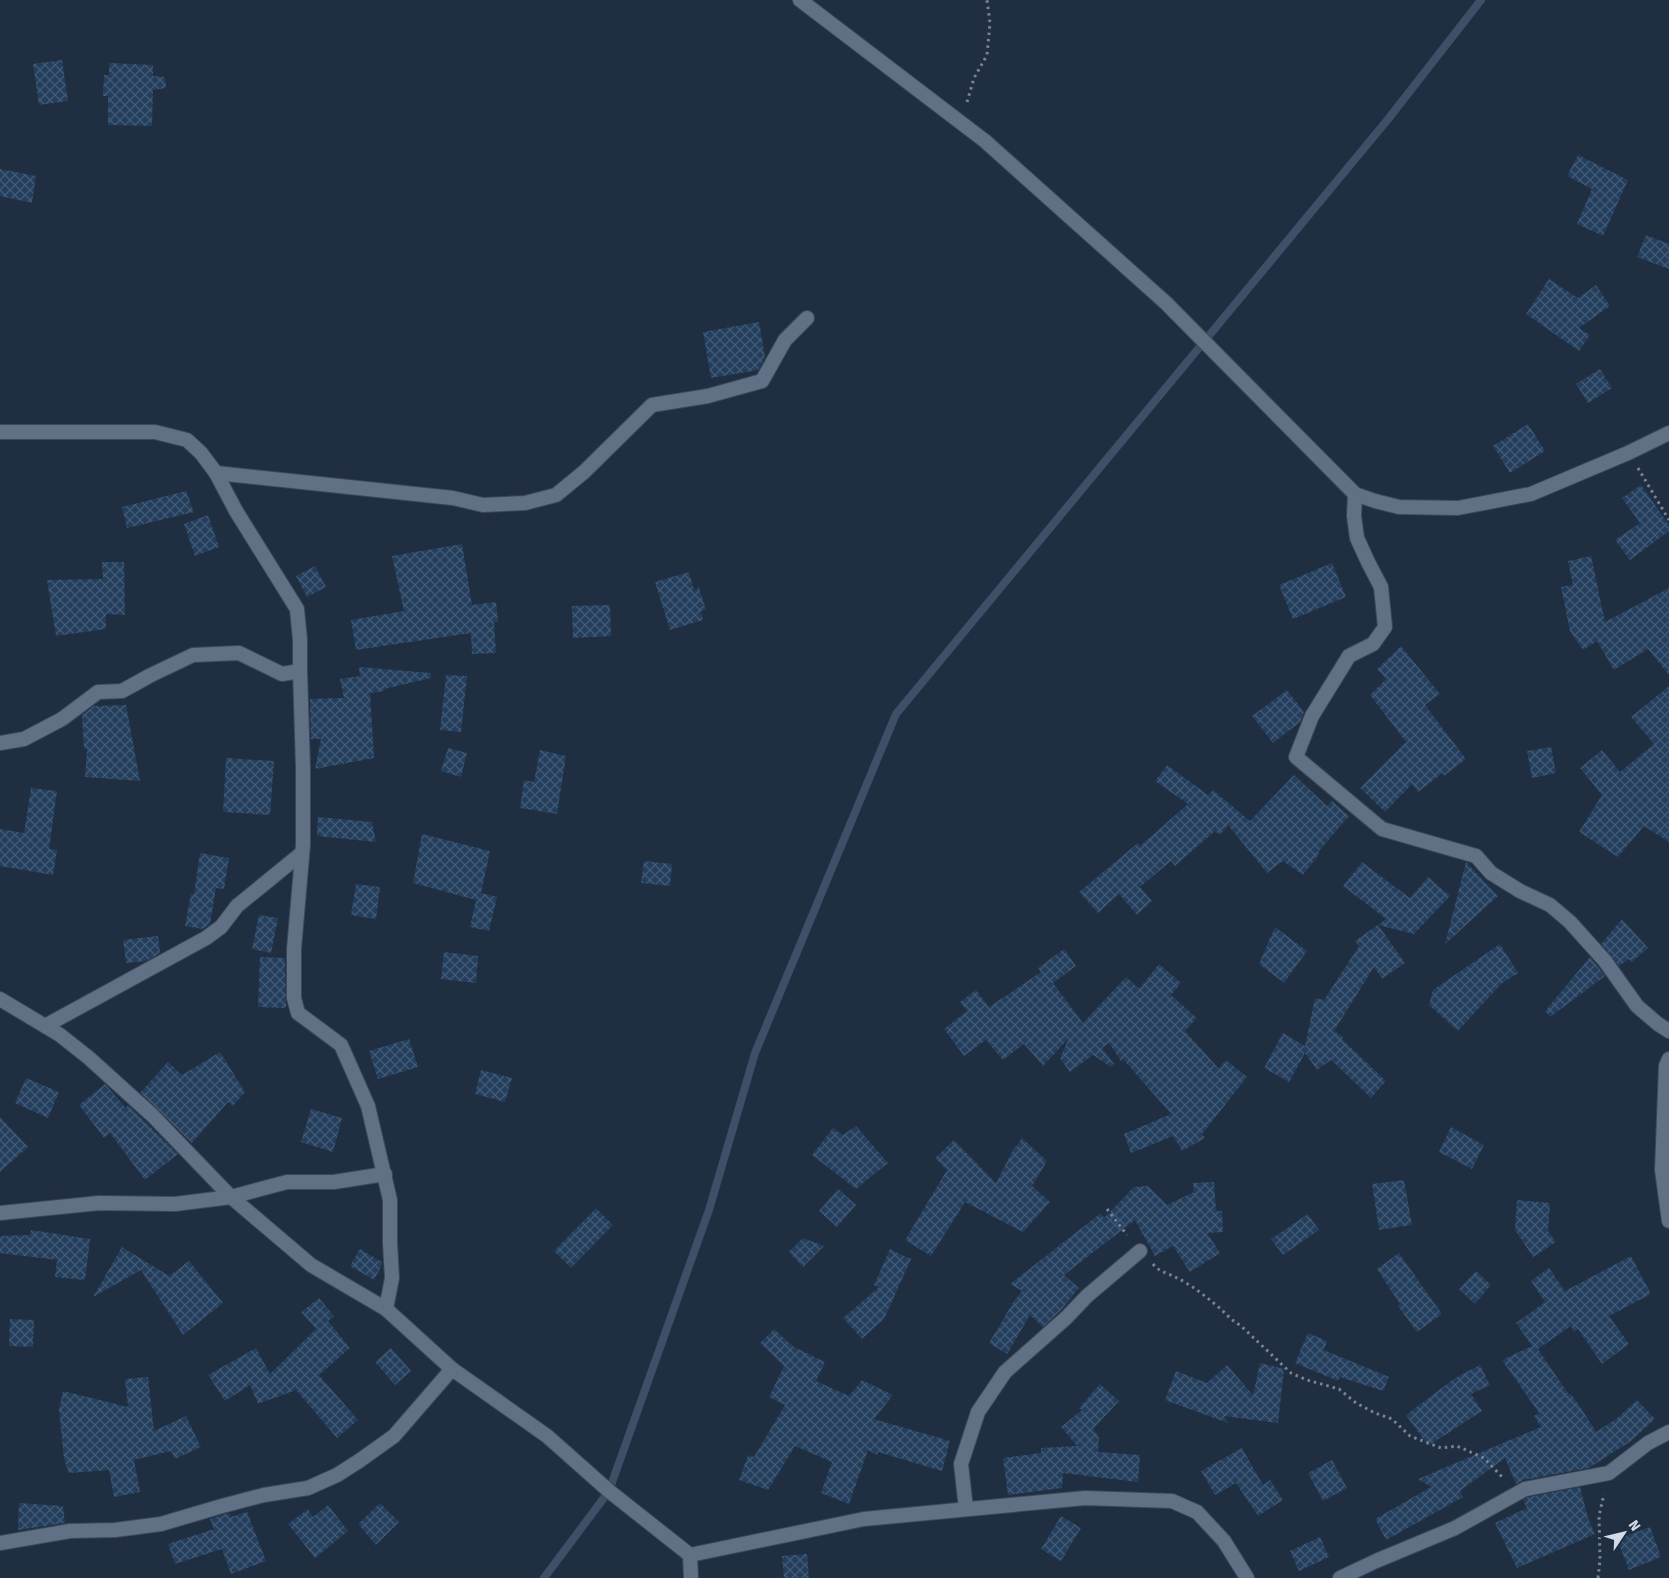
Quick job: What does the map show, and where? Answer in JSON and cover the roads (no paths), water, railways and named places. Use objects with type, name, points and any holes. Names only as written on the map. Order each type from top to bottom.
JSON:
[{"type":"street","points":[[800,0],[985,141],[1166,303],[1355,494],[1399,507],[1458,508],[1531,494],[1628,453],[1669,433]]},
{"type":"street","points":[[216,473],[453,498],[483,505],[525,503],[556,495],[584,472],[652,404],[708,396],[762,381],[785,340],[808,318]]},
{"type":"street","points":[[0,432],[155,432],[187,440],[201,453],[216,473],[236,511],[298,609],[303,768],[302,853],[294,949],[294,998],[298,1013],[341,1045],[368,1106],[390,1200],[392,1278],[386,1309]]},
{"type":"street","points":[[1355,494],[1354,516],[1358,538],[1381,587],[1385,627],[1373,644],[1348,656],[1312,716],[1296,757],[1382,830],[1476,856],[1491,873],[1520,891],[1550,904],[1570,922],[1604,961],[1637,1006],[1669,1031]]},
{"type":"street","points":[[0,744],[24,739],[62,719],[98,692],[122,691],[151,675],[193,656],[239,653],[282,674],[300,671]]},
{"type":"street","points":[[45,1026],[206,938],[221,927],[237,906],[302,853]]},
{"type":"street","points":[[0,1000],[60,1035],[82,1052],[146,1109],[231,1197],[311,1265],[386,1309],[452,1369],[547,1436],[609,1490],[690,1555],[691,1578]]},
{"type":"street","points":[[1669,1059],[1666,1066],[1662,1170],[1669,1221]]},
{"type":"street","points":[[0,1213],[99,1203],[175,1204],[231,1197],[287,1182],[334,1182],[384,1174]]},
{"type":"street","points":[[966,1509],[960,1464],[978,1412],[1005,1372],[1066,1318],[1087,1296],[1140,1251]]},
{"type":"street","points":[[0,1543],[70,1532],[116,1530],[161,1524],[230,1503],[308,1488],[337,1475],[394,1436],[452,1369]]},
{"type":"street","points":[[1340,1578],[1455,1528],[1525,1489],[1609,1473],[1648,1443],[1669,1432]]},
{"type":"street","points":[[690,1555],[864,1519],[1086,1498],[1172,1501],[1197,1512],[1224,1541],[1248,1578]]},
{"type":"waterway","points":[[544,1578],[609,1491],[709,1210],[755,1053],[896,714],[1389,118],[1481,0]]}]
